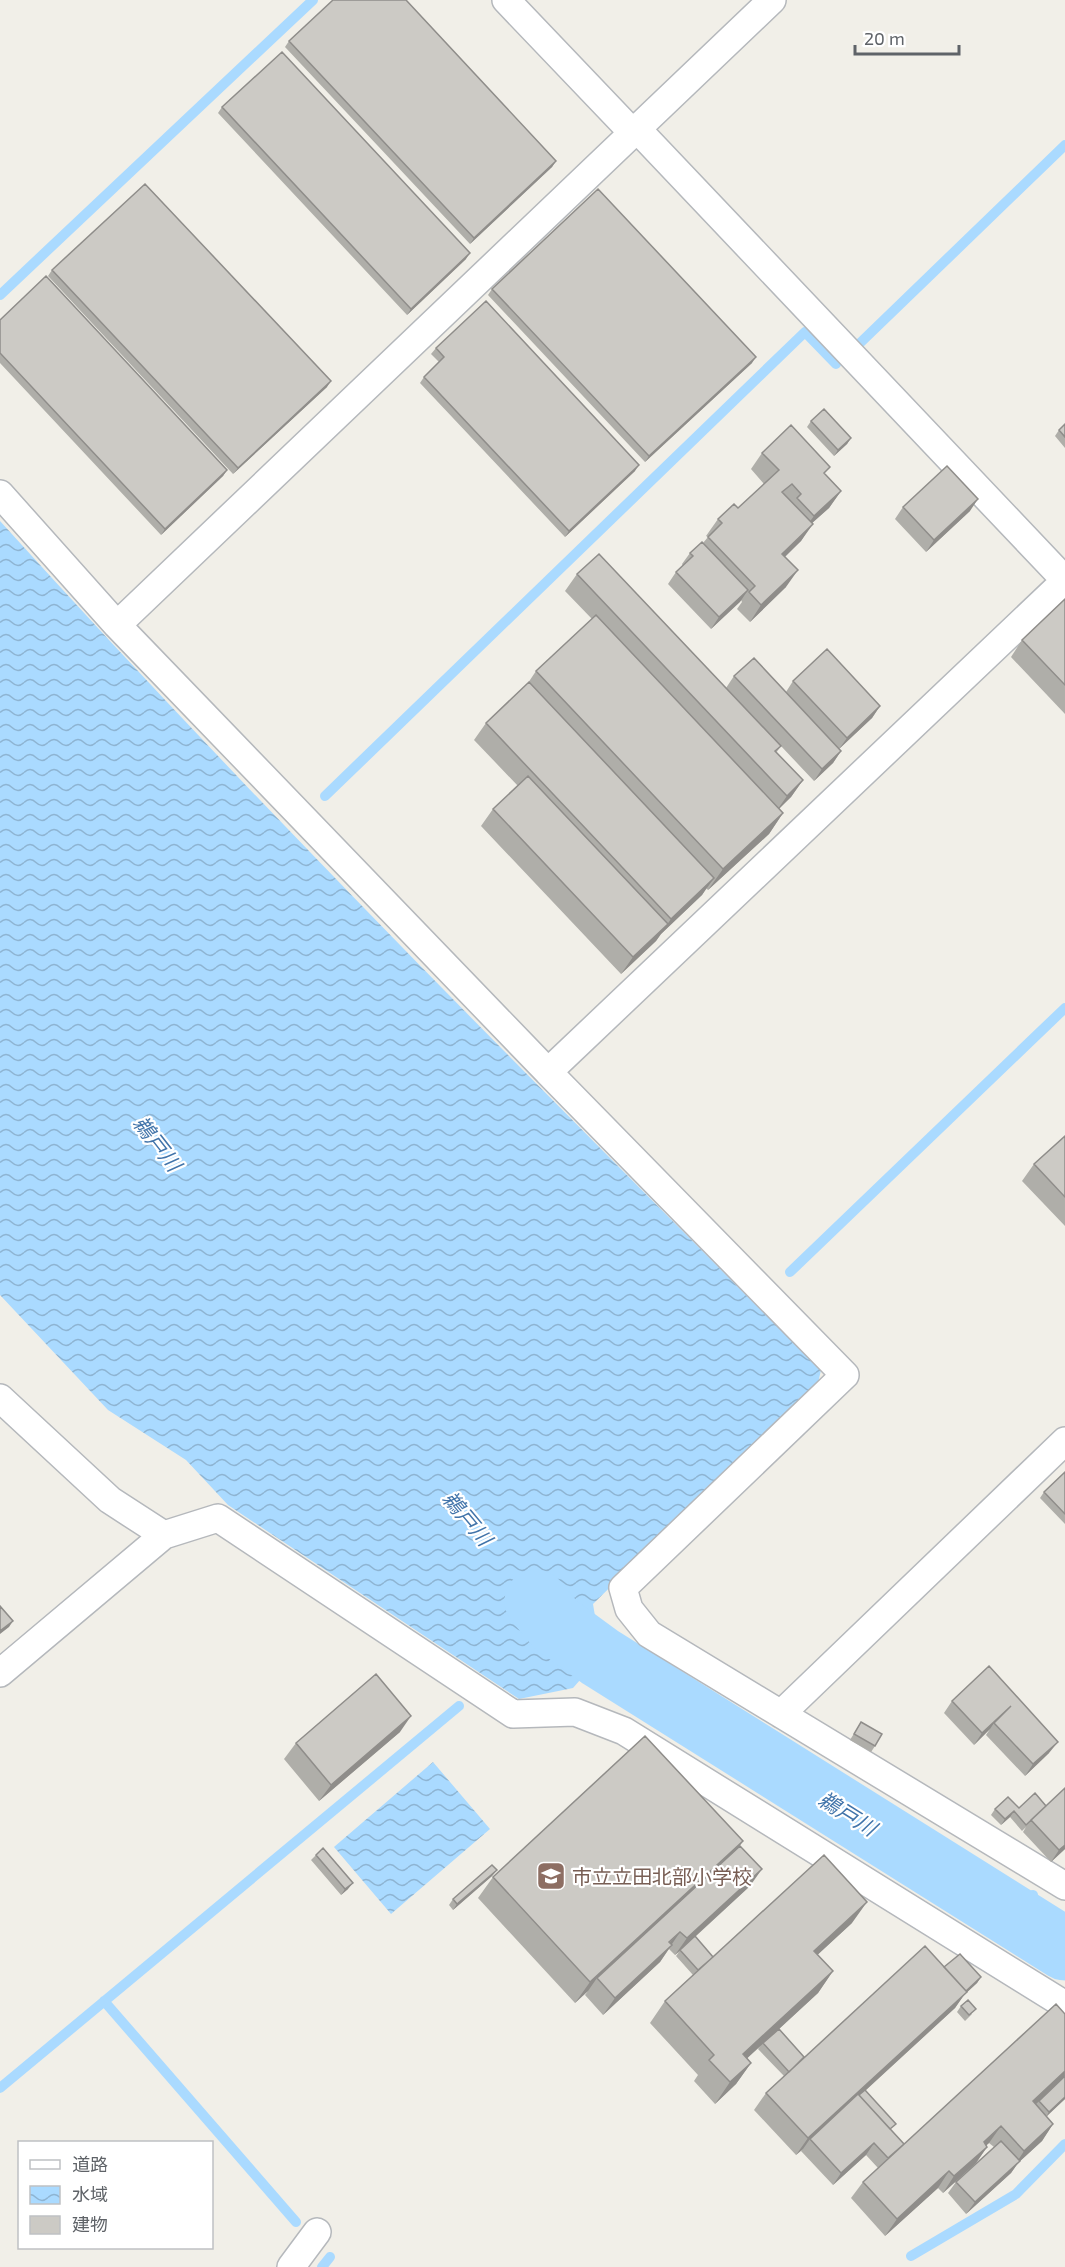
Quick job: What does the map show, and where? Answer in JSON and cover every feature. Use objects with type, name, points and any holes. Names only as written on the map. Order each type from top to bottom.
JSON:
[{"type":"street","points":[[506,0],[635,131],[1065,580],[548,1072]]},
{"type":"street","points":[[117,625],[772,0]]},
{"type":"street","points":[[0,494],[117,625],[548,1072],[845,1375],[623,1588],[629,1610],[649,1634],[1065,1886]]},
{"type":"street","points":[[0,1398],[110,1500],[164,1535]]},
{"type":"street","points":[[781,1714],[1065,1441]]},
{"type":"street","points":[[0,1674],[164,1535],[218,1518],[513,1714],[575,1712],[624,1731],[1065,2006]]},
{"type":"street","points":[[291,2267],[316,2232]]},
{"type":"water","points":[[0,521],[302,844],[821,1370],[818,1383],[593,1604],[596,1622],[617,1638],[573,1688],[519,1699],[228,1505],[186,1460],[108,1410],[0,1295]]},
{"type":"water","points":[[433,1762],[490,1829],[391,1914],[334,1847]]},
{"type":"building","points":[[333,0],[406,0],[556,161],[474,238],[289,41]]},
{"type":"building","points":[[282,52],[470,253],[411,309],[222,107]]},
{"type":"building","points":[[145,184],[331,381],[238,468],[52,270]]},
{"type":"building","points":[[598,189],[756,357],[649,456],[492,289]]},
{"type":"building","points":[[46,276],[227,470],[165,529],[0,353],[0,320]]},
{"type":"building","points":[[486,301],[639,465],[569,531],[424,377],[444,357],[436,348]]},
{"type":"building","points":[[824,409],[851,438],[838,450],[811,421]]},
{"type":"building","points":[[1065,424],[1065,437],[1059,430]]},
{"type":"building","points":[[791,425],[830,467],[824,473],[841,491],[814,516],[797,498],[801,494],[792,484],[782,492],[813,524],[782,554],[798,570],[761,605],[749,592],[755,586],[708,537],[722,523],[718,519],[734,504],[738,508],[779,470],[762,453]]},
{"type":"building","points":[[947,466],[978,499],[934,540],[903,507]]},
{"type":"building","points":[[702,542],[748,590],[719,617],[676,572],[693,556],[690,553]]},
{"type":"building","points":[[599,554],[781,746],[775,751],[803,780],[787,796],[577,574]]},
{"type":"building","points":[[1065,599],[1065,685],[1022,640]]},
{"type":"building","points":[[596,615],[783,813],[723,869],[536,671]]},
{"type":"building","points":[[827,649],[880,706],[847,738],[793,681]]},
{"type":"building","points":[[754,658],[841,751],[822,769],[734,676]]},
{"type":"building","points":[[529,682],[714,878],[671,919],[486,723]]},
{"type":"building","points":[[528,776],[668,924],[633,957],[493,809]]},
{"type":"building","points":[[1065,1136],[1065,1197],[1034,1164]]},
{"type":"building","points":[[1065,1472],[1065,1514],[1044,1492]]},
{"type":"building","points":[[0,1606],[13,1621],[0,1631]]},
{"type":"building","points":[[989,1666],[1058,1742],[1033,1764],[994,1723],[1011,1706],[982,1733],[952,1701]]},
{"type":"building","points":[[376,1674],[411,1716],[331,1785],[296,1743]]},
{"type":"building","points":[[861,1722],[882,1734],[875,1746],[854,1734]]},
{"type":"building","points":[[645,1736],[743,1841],[590,1982],[493,1877]]},
{"type":"building","points":[[1065,1788],[1065,1845],[1059,1850],[1031,1820]]},
{"type":"building","points":[[1035,1793],[1046,1806],[1026,1825],[1014,1811],[1005,1819],[995,1809],[1008,1797],[1019,1808]]},
{"type":"building","points":[[740,1846],[762,1869],[687,1938],[680,1932],[669,1942],[672,1945],[615,1998],[597,1978]]},
{"type":"building","points":[[323,1848],[353,1883],[345,1889],[316,1855]]},
{"type":"building","points":[[824,1855],[867,1902],[814,1951],[833,1971],[743,2054],[751,2063],[730,2082],[709,2060],[714,2055],[665,2001]]},
{"type":"building","points":[[492,1865],[497,1870],[457,1904],[453,1899]]},
{"type":"building","points":[[695,1936],[713,1957],[698,1970],[680,1950]]},
{"type":"building","points":[[925,1946],[967,1992],[808,2138],[766,2093]]},
{"type":"building","points":[[960,1954],[981,1977],[966,1991],[944,1967]]},
{"type":"building","points":[[968,2000],[976,2009],[969,2015],[961,2006]]},
{"type":"building","points":[[1056,2004],[1065,2014],[1065,2071],[1033,2101],[1053,2124],[1024,2151],[1001,2126],[984,2142],[987,2147],[954,2176],[949,2171],[897,2219],[863,2182]]},
{"type":"building","points":[[779,2029],[804,2057],[789,2072],[763,2043]]},
{"type":"building","points":[[1065,2076],[1065,2097],[1049,2112],[1039,2101]]},
{"type":"building","points":[[865,2090],[896,2124],[890,2129],[859,2095]]},
{"type":"building","points":[[858,2094],[904,2144],[888,2158],[874,2143],[841,2173],[810,2139]]},
{"type":"building","points":[[1001,2141],[1020,2161],[975,2202],[956,2182]]},
{"type":"waterway","points":[[0,295],[313,0]]},
{"type":"waterway","points":[[859,344],[1065,145]]},
{"type":"waterway","points":[[325,796],[805,332],[836,364]]},
{"type":"waterway","points":[[790,1272],[1065,1008]]},
{"type":"waterway","name":"鵜戸川","points":[[536,1601],[555,1624],[600,1657],[1065,1949]]},
{"type":"waterway","points":[[0,2088],[459,1706]]},
{"type":"waterway","points":[[1012,1915],[1033,1895]]},
{"type":"waterway","points":[[104,2001],[296,2222]]},
{"type":"waterway","points":[[911,2256],[1016,2194],[1065,2144]]},
{"type":"waterway","points":[[322,2267],[330,2257]]},
{"type":"place","name":"市立立田北部小学校","points":[[551,1876]]}]
